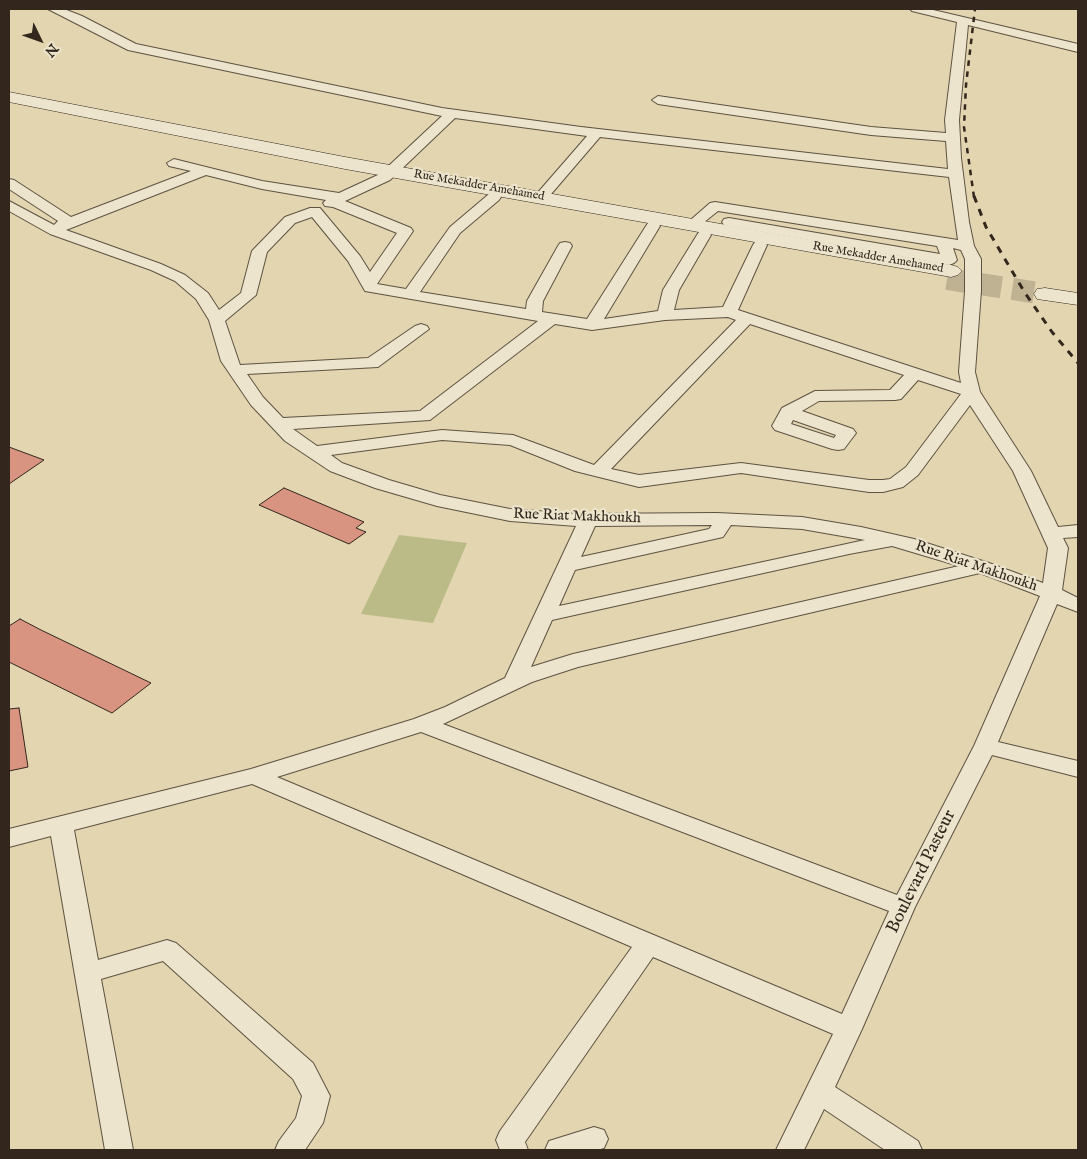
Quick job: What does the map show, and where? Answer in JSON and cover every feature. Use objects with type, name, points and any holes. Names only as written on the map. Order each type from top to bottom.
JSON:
[{"type":"main road","name":"Rue Mekadder Amehamed","points":[[9,97],[388,174],[494,197],[653,226],[699,225],[760,245],[949,275],[699,225],[541,197],[388,174],[223,148],[9,104]]},
{"type":"main road","points":[[1078,290],[1046,289],[1078,299]]},
{"type":"street","points":[[54,9],[78,18],[132,46],[452,114],[596,133],[957,174]]},
{"type":"street","points":[[916,9],[963,22],[1078,48]]},
{"type":"street","points":[[314,452],[442,435],[513,440],[581,467],[639,480],[741,468],[869,486],[883,486],[896,483],[912,471],[971,392],[967,372],[973,291],[973,258],[967,246],[962,222],[953,138],[954,94],[963,22]]},
{"type":"street","points":[[658,100],[871,131],[953,138]]},
{"type":"street","points":[[216,320],[248,295],[260,251],[290,220],[315,211],[388,174],[452,114]]},
{"type":"street","points":[[541,197],[596,133]]},
{"type":"street","points":[[174,163],[262,185],[338,200],[406,231],[369,284]]},
{"type":"street","points":[[59,228],[204,171]]},
{"type":"street","points":[[9,183],[68,221],[59,228]]},
{"type":"street","points":[[410,295],[455,230],[494,197]]},
{"type":"street","name":"Rue Riat Makhoukh","points":[[9,205],[32,198]]},
{"type":"street","name":"Rue Riat Makhoukh","points":[[9,205],[59,228],[180,278],[202,296],[216,320],[230,361],[257,401],[291,437],[336,467],[382,484],[437,500],[510,515],[588,520],[725,520],[802,524],[861,533],[982,567],[1050,593],[1078,606]]},
{"type":"street","points":[[315,211],[355,260],[371,288],[592,325],[665,315],[729,312],[971,392]]},
{"type":"street","points":[[665,315],[670,290],[699,225],[948,260],[944,243],[967,246]]},
{"type":"street","points":[[592,325],[653,226]]},
{"type":"street","points":[[729,312],[760,245]]},
{"type":"street","points":[[543,317],[535,301],[565,246]]},
{"type":"street","points":[[279,424],[424,416],[543,317]]},
{"type":"street","points":[[598,471],[747,318]]},
{"type":"street","points":[[236,370],[372,363],[421,329]]},
{"type":"street","points":[[788,412],[815,396],[895,395],[915,374]]},
{"type":"street","name":"Boulevard Pasteur","points":[[790,1150],[849,1028],[903,907],[985,746],[1050,593],[1058,548],[1022,471],[971,392]]},
{"type":"street","points":[[514,682],[588,520]]},
{"type":"street","points":[[567,566],[716,533],[725,520]]},
{"type":"street","points":[[1051,533],[1078,531]]},
{"type":"street","points":[[544,616],[849,548],[895,541]]},
{"type":"street","points":[[9,838],[254,776],[422,724],[453,712],[514,682],[573,661],[982,567]]},
{"type":"street","points":[[422,724],[903,907]]},
{"type":"street","points":[[985,746],[1078,769]]},
{"type":"street","points":[[254,776],[849,1028]]},
{"type":"street","points":[[61,826],[89,973],[118,1150]]},
{"type":"street","points":[[514,1150],[510,1140],[648,944]]},
{"type":"street","points":[[89,973],[167,950],[303,1072],[316,1096],[308,1123],[290,1150]]},
{"type":"street","points":[[819,1091],[908,1150]]},
{"type":"street","points":[[559,1150],[594,1139]]},
{"type":"green space","points":[[399,535],[467,543],[433,623],[361,614]]},
{"type":"building","points":[[9,447],[44,460],[9,484]]},
{"type":"building","points":[[284,488],[364,522],[356,528],[366,532],[349,544],[259,505]]},
{"type":"building","points":[[20,619],[151,683],[112,713],[9,662],[9,626]]},
{"type":"building","points":[[19,708],[28,767],[9,771],[9,709]]},
{"type":"tunnel","points":[[947,279],[1045,294]]},
{"type":"railway","points":[[974,197],[964,127],[966,85],[975,9]]},
{"type":"railway","points":[[974,196],[986,227],[1025,293],[1052,332],[1078,363]]}]
